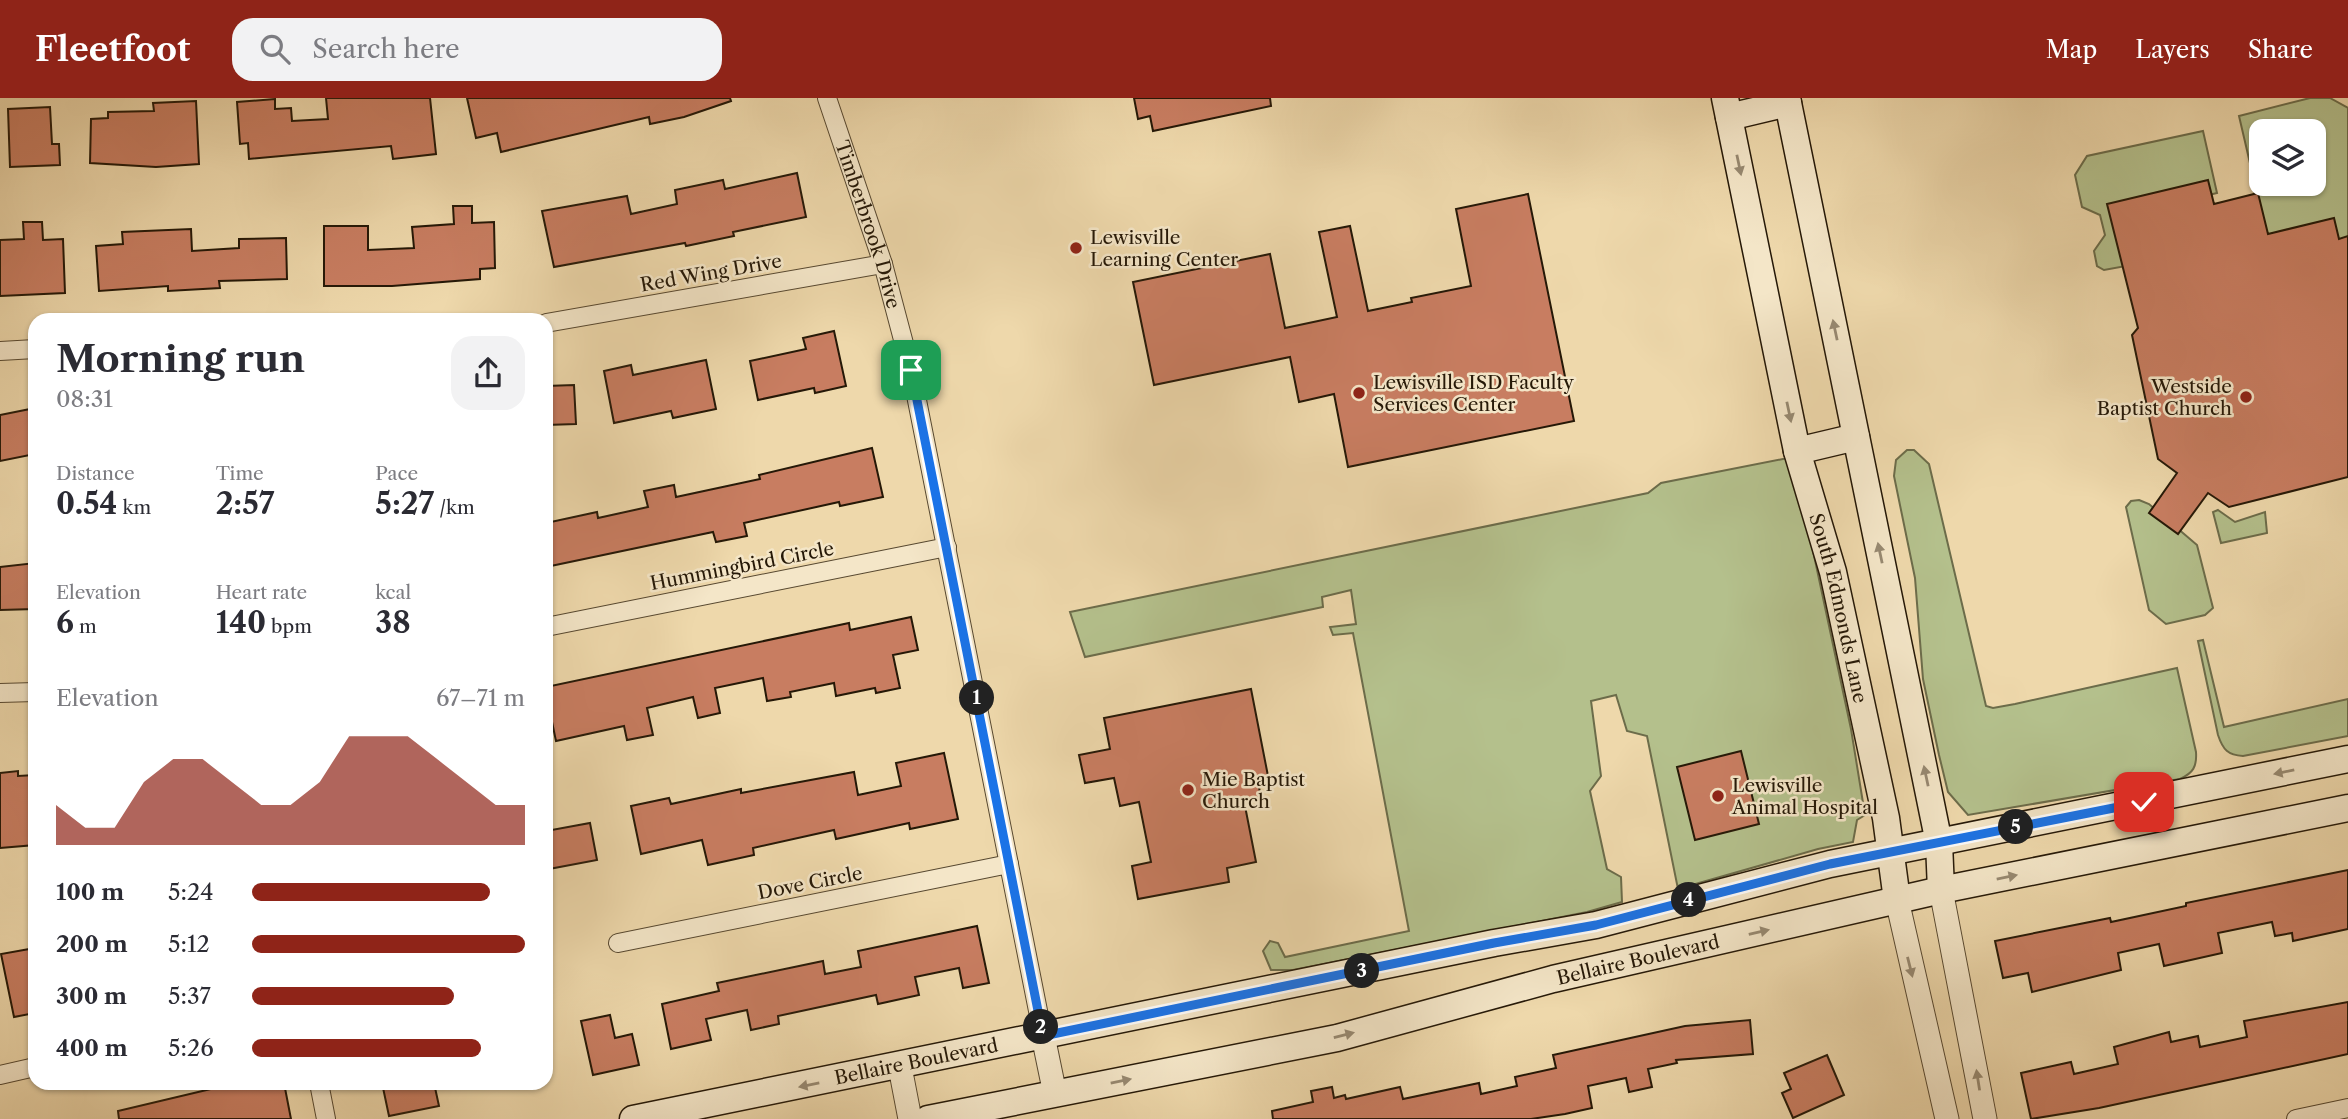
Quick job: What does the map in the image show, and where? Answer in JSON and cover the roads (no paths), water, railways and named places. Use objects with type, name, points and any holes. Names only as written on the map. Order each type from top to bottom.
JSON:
[{"type":"main road","points":[[1727,108],[1788,101],[1940,843],[1941,890]]},
{"type":"main road","name":"South Edmonds Lane","points":[[1727,108],[1797,451],[1833,572],[1891,853],[1897,900]]},
{"type":"main road","points":[[1797,451],[1856,437]]},
{"type":"main road","name":"Bellaire Boulevard","points":[[633,1119],[900,1067],[1494,943],[1596,925],[1830,864],[2348,759]]},
{"type":"main road","name":"Bellaire Boulevard","points":[[928,1119],[1337,1038],[1553,979],[1897,900],[2348,808]]},
{"type":"street","name":"Timberbrook Drive","points":[[827,98],[883,264],[908,358],[1055,1094]]},
{"type":"street","name":"Red Wing Drive","points":[[553,322],[883,264]]},
{"type":"street","points":[[0,351],[28,349]]},
{"type":"street","name":"Hummingbird Circle","points":[[553,626],[947,547]]},
{"type":"street","points":[[0,692],[28,692]]},
{"type":"street","name":"Dove Circle","points":[[618,943],[1009,864]]},
{"type":"street","points":[[1941,890],[1985,1119]]},
{"type":"street","name":"South Edmonds Lane","points":[[1897,900],[1947,1119]]},
{"type":"street","points":[[900,1067],[910,1119]]},
{"type":"street","points":[[0,1075],[28,1069]]},
{"type":"street","points":[[320,1090],[326,1119]]},
{"type":"street","points":[[2295,1119],[2348,1108]]},
{"type":"place","name":"Lewisville Learning Center","points":[[1076,248]]},
{"type":"place","name":"Lewisville ISD Faculty Services Center","points":[[1359,393]]},
{"type":"place","name":"Westside Baptist Church","points":[[2246,397]]},
{"type":"place","name":"Mie Baptist Church","points":[[1188,790]]},
{"type":"place","name":"Lewisville Animal Hospital","points":[[1718,796]]}]
